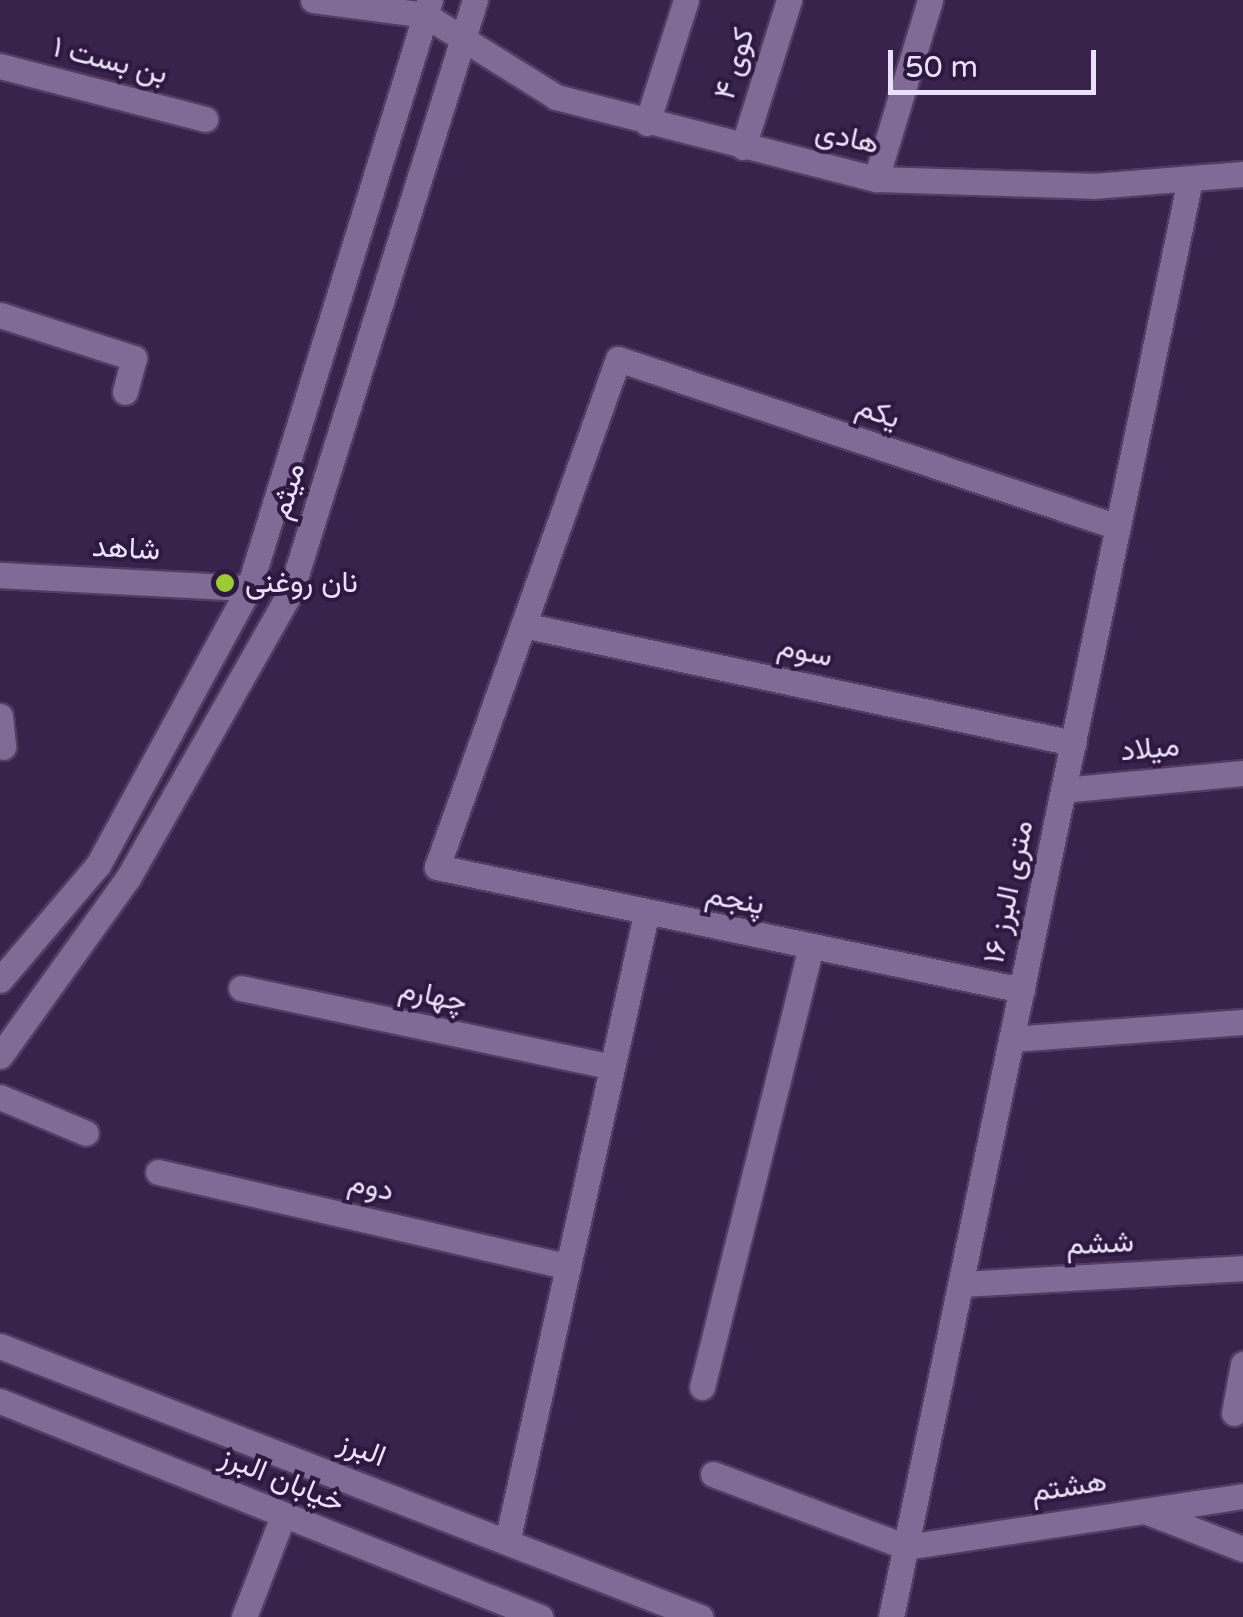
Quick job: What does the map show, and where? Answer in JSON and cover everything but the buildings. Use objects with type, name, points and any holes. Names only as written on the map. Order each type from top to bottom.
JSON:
[{"type":"street","points":[[312,0],[427,8]]},
{"type":"street","name":"میثم","points":[[0,1056],[128,878],[292,592],[475,0]]},
{"type":"street","points":[[647,122],[686,0]]},
{"type":"street","name":"کوی ۴","points":[[743,147],[790,0]]},
{"type":"street","points":[[876,179],[930,0]]},
{"type":"street","name":"هادی","points":[[427,8],[460,42],[556,97],[876,179],[1092,186],[1243,174]]},
{"type":"street","name":"میثم","points":[[0,980],[98,865],[248,588],[427,8]]},
{"type":"street","name":"بن بست ۱","points":[[0,66],[205,119]]},
{"type":"street","name":"۱۶ متری البرز","points":[[891,1617],[1190,179]]},
{"type":"street","points":[[0,316],[134,358],[125,392]]},
{"type":"street","name":"یکم","points":[[523,625],[618,359],[1118,527]]},
{"type":"street","name":"شاهد","points":[[0,576],[248,588]]},
{"type":"street","name":"سوم","points":[[523,625],[1073,744]]},
{"type":"street","name":"پنجم","points":[[523,625],[436,867],[646,915],[1022,990]]},
{"type":"street","points":[[0,716],[3,747]]},
{"type":"street","name":"میلاد","points":[[1063,790],[1243,773]]},
{"type":"street","points":[[508,1542],[646,915]]},
{"type":"street","points":[[702,1387],[811,948]]},
{"type":"street","name":"چهارم","points":[[241,988],[612,1067]]},
{"type":"street","points":[[1012,1039],[1243,1022]]},
{"type":"street","points":[[0,1097],[86,1133]]},
{"type":"street","name":"دوم","points":[[158,1172],[568,1266]]},
{"type":"street","name":"ششم","points":[[960,1284],[1243,1268]]},
{"type":"street","name":"البرز","points":[[0,1346],[700,1617]]},
{"type":"street","points":[[1234,1412],[1243,1364]]},
{"type":"street","name":"خیابان البرز","points":[[0,1401],[540,1617]]},
{"type":"street","points":[[713,1474],[906,1547]]},
{"type":"street","name":"هشتم","points":[[906,1547],[1140,1508],[1243,1496]]},
{"type":"street","points":[[1140,1508],[1243,1549]]},
{"type":"street","points":[[244,1617],[283,1516]]},
{"type":"place","name":"نان روغنی","points":[[225,583]]}]
